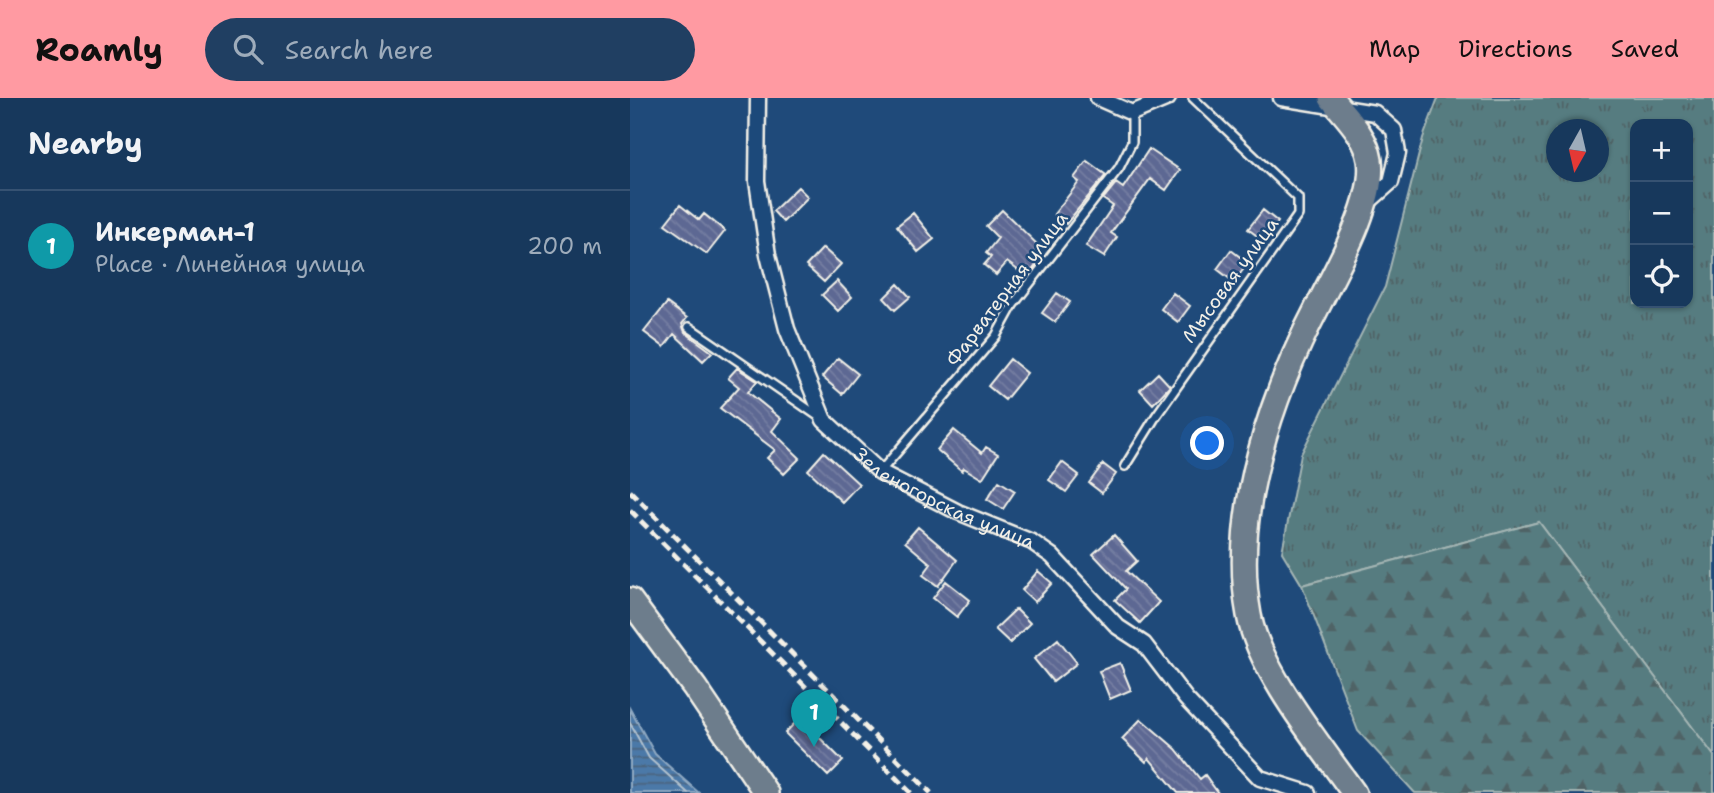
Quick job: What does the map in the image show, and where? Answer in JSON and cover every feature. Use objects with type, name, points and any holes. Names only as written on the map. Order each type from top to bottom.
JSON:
[{"type":"main road","points":[[1335,103],[1365,141],[1370,162],[1369,184],[1343,260],[1318,305],[1285,381],[1263,444],[1248,498],[1243,566],[1249,618],[1266,658],[1293,706],[1354,793]]},
{"type":"main road","points":[[630,600],[695,688],[766,793]]},
{"type":"street","name":"Зеленогорская улица","points":[[758,98],[757,181],[768,256],[787,329],[824,420],[880,472],[958,512],[1032,542],[1052,556],[1118,627],[1144,644],[1185,699],[1260,778],[1308,793]]},
{"type":"street","points":[[1098,98],[1132,113],[1168,98]]},
{"type":"street","points":[[1281,98],[1335,103],[1375,113],[1394,130],[1398,142],[1391,182],[1361,208]]},
{"type":"lane","name":"Мысовая улица","points":[[1125,466],[1156,416],[1298,215],[1298,198],[1193,98]]},
{"type":"lane","name":"Фарватерная улица","points":[[880,472],[996,336],[1013,305],[1119,168],[1132,142],[1132,113]]},
{"type":"lane","points":[[689,327],[824,420]]},
{"type":"green space","points":[[1438,98],[1714,98],[1714,756],[1539,522],[1302,585],[1282,552],[1301,454],[1385,287],[1423,138]]},
{"type":"green space","points":[[1539,522],[1714,756],[1714,793],[1415,793],[1358,731],[1302,585]]},
{"type":"water","points":[[630,709],[655,754],[699,793],[630,793]]},
{"type":"building","points":[[1149,149],[1180,170],[1166,190],[1150,179],[1111,233],[1117,237],[1104,257],[1086,246],[1113,206],[1103,199],[1116,183],[1123,188]]},
{"type":"building","points":[[1087,161],[1106,175],[1066,224],[1054,214],[1079,182],[1074,178]]},
{"type":"building","points":[[798,187],[808,197],[783,222],[773,211]]},
{"type":"building","points":[[680,205],[699,220],[704,214],[725,231],[707,254],[665,224]]},
{"type":"building","points":[[1002,210],[1040,247],[1034,255],[1040,260],[1027,277],[1007,262],[996,275],[984,265],[991,257],[986,253],[998,238],[986,226]]},
{"type":"building","points":[[1263,210],[1278,222],[1264,241],[1248,229]]},
{"type":"building","points":[[913,213],[934,239],[918,252],[897,226]]},
{"type":"building","points":[[823,248],[841,264],[824,282],[806,266]]},
{"type":"building","points":[[1231,250],[1248,263],[1234,282],[1217,269]]},
{"type":"building","points":[[837,281],[852,297],[838,311],[822,295]]},
{"type":"building","points":[[898,284],[910,297],[895,310],[884,298]]},
{"type":"building","points":[[1057,293],[1070,302],[1055,322],[1042,313]]},
{"type":"building","points":[[1173,293],[1190,306],[1178,322],[1161,309]]},
{"type":"building","points":[[667,303],[687,318],[682,324],[685,332],[712,352],[703,361],[674,334],[664,347],[644,332]]},
{"type":"building","points":[[838,358],[858,374],[842,394],[822,377]]},
{"type":"building","points":[[1010,359],[1027,373],[1005,400],[988,386]]},
{"type":"building","points":[[737,368],[757,381],[748,392],[781,419],[772,431],[800,458],[784,474],[767,458],[775,450],[720,408],[739,387],[728,378]]},
{"type":"building","points":[[1158,373],[1170,386],[1153,404],[1140,390]]},
{"type":"building","points":[[954,430],[982,453],[986,447],[998,454],[982,479],[964,468],[962,471],[937,450]]},
{"type":"building","points":[[824,452],[859,484],[842,502],[808,470]]},
{"type":"building","points":[[1062,462],[1079,475],[1066,492],[1049,480]]},
{"type":"building","points":[[1103,464],[1116,474],[1102,493],[1089,483]]},
{"type":"building","points":[[999,481],[1015,491],[1003,509],[987,499]]},
{"type":"building","points":[[918,527],[957,560],[938,586],[923,575],[931,564],[905,542]]},
{"type":"building","points":[[1114,535],[1137,561],[1126,571],[1159,602],[1140,623],[1115,600],[1126,589],[1093,554]]},
{"type":"building","points":[[1038,571],[1052,583],[1035,602],[1022,590]]},
{"type":"building","points":[[946,581],[970,600],[957,617],[933,598]]},
{"type":"building","points":[[1016,609],[1030,623],[1010,643],[995,629]]},
{"type":"building","points":[[1058,639],[1077,663],[1053,682],[1034,659]]},
{"type":"building","points":[[1120,663],[1131,690],[1110,699],[1099,671]]},
{"type":"building","points":[[800,718],[843,761],[828,776],[785,733]]},
{"type":"building","points":[[1141,719],[1176,749],[1200,779],[1205,775],[1218,793],[1178,793],[1149,758],[1146,762],[1122,739]]},
{"type":"railway","points":[[630,491],[931,793]]},
{"type":"railway","points":[[630,510],[911,793]]},
{"type":"place","name":"Инкерман-1","points":[[814,747]]}]
